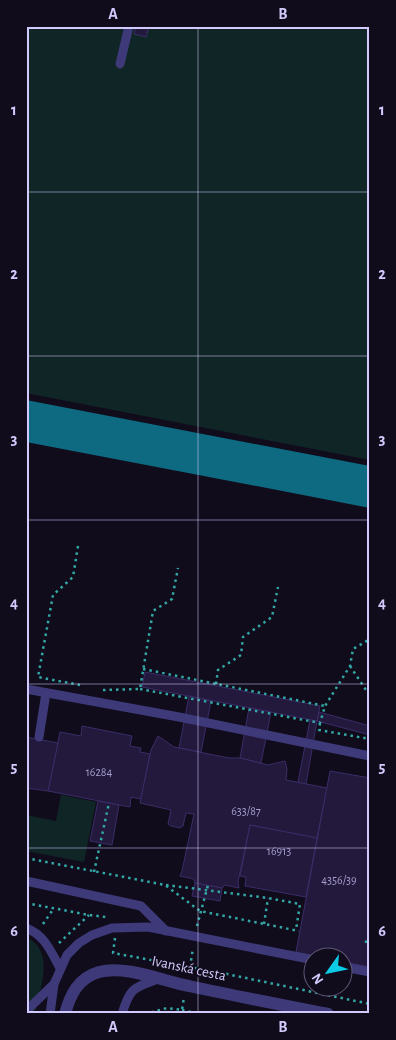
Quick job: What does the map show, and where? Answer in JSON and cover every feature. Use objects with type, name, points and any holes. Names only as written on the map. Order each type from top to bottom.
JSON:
[{"type":"street","name":"Ivanská cesta","points":[[65,1014],[69,998],[80,982],[98,972],[107,971],[131,972],[186,986],[328,1014]]},
{"type":"lane","points":[[120,64],[130,26]]},
{"type":"lane","points":[[26,689],[370,756]]},
{"type":"lane","points":[[38,737],[46,693]]},
{"type":"lane","points":[[26,882],[142,906],[166,931]]},
{"type":"lane","points":[[50,1014],[54,984],[67,955],[79,943],[92,935],[117,927],[148,927],[304,958]]},
{"type":"lane","points":[[26,928],[39,934],[44,939],[60,968]]},
{"type":"lane","points":[[354,969],[370,972]]},
{"type":"lane","points":[[122,1014],[127,998],[134,988],[159,979]]},
{"type":"lane","points":[[26,1011],[54,984]]},
{"type":"path","points":[[78,546],[73,577],[53,595],[38,677],[84,686]]},
{"type":"path","points":[[140,689],[153,611],[172,599],[178,568]]},
{"type":"path","points":[[216,684],[218,670],[241,655],[243,637],[272,617],[278,587]]},
{"type":"path","points":[[370,639],[353,649],[350,666],[325,706],[319,730],[370,739]]},
{"type":"path","points":[[350,666],[370,696]]},
{"type":"path","points":[[144,669],[325,706]]},
{"type":"path","points":[[103,690],[140,689],[320,723]]},
{"type":"path","points":[[94,872],[109,803]]},
{"type":"path","points":[[26,858],[165,884],[300,904],[298,931],[200,911],[165,884]]},
{"type":"path","points":[[190,967],[200,911],[208,885]]},
{"type":"path","points":[[264,924],[268,898]]},
{"type":"path","points":[[26,903],[89,915],[108,916]]},
{"type":"path","points":[[42,925],[54,908]]},
{"type":"path","points":[[117,927],[113,953],[370,1004]]},
{"type":"path","points":[[182,1010],[186,986]]},
{"type":"path","points":[[145,1014],[166,1008],[200,1014]]},
{"type":"green space","points":[[26,26],[370,26],[370,460],[26,393]]},
{"type":"green space","points":[[61,795],[96,802],[84,862],[26,851],[26,815],[56,821]]},
{"type":"green space","points":[[26,937],[35,943],[41,951],[43,961],[44,971],[35,1014],[26,1014]]},
{"type":"building","points":[[136,26],[149,26],[146,37],[134,34]]},
{"type":"building","points":[[145,672],[320,706],[317,721],[142,687]]},
{"type":"building","points":[[189,696],[211,701],[201,752],[179,748]]},
{"type":"building","points":[[249,708],[271,712],[261,763],[240,758]]},
{"type":"building","points":[[319,712],[370,726],[370,735],[317,721]]},
{"type":"building","points":[[310,720],[317,721],[306,784],[298,782]]},
{"type":"building","points":[[82,726],[132,736],[130,746],[141,748],[140,752],[150,754],[141,799],[131,797],[130,807],[48,791],[60,732],[81,736]]},
{"type":"building","points":[[158,736],[174,747],[229,758],[240,758],[268,765],[285,761],[287,769],[286,780],[327,788],[317,838],[250,825],[238,882],[239,888],[225,885],[222,888],[195,883],[194,879],[180,876],[194,814],[186,813],[183,826],[180,828],[168,824],[171,810],[140,803],[151,750]]},
{"type":"building","points":[[26,737],[58,743],[48,791],[26,788]]},
{"type":"building","points":[[330,771],[370,778],[370,967],[354,964],[354,948],[304,948],[304,954],[296,952]]},
{"type":"building","points":[[98,801],[119,805],[112,845],[90,841]]},
{"type":"building","points":[[250,825],[317,838],[306,897],[245,886],[246,877],[240,876]]},
{"type":"building","points":[[195,883],[222,888],[220,901],[192,896]]},
{"type":"taxiway","points":[[26,421],[370,487]]}]
